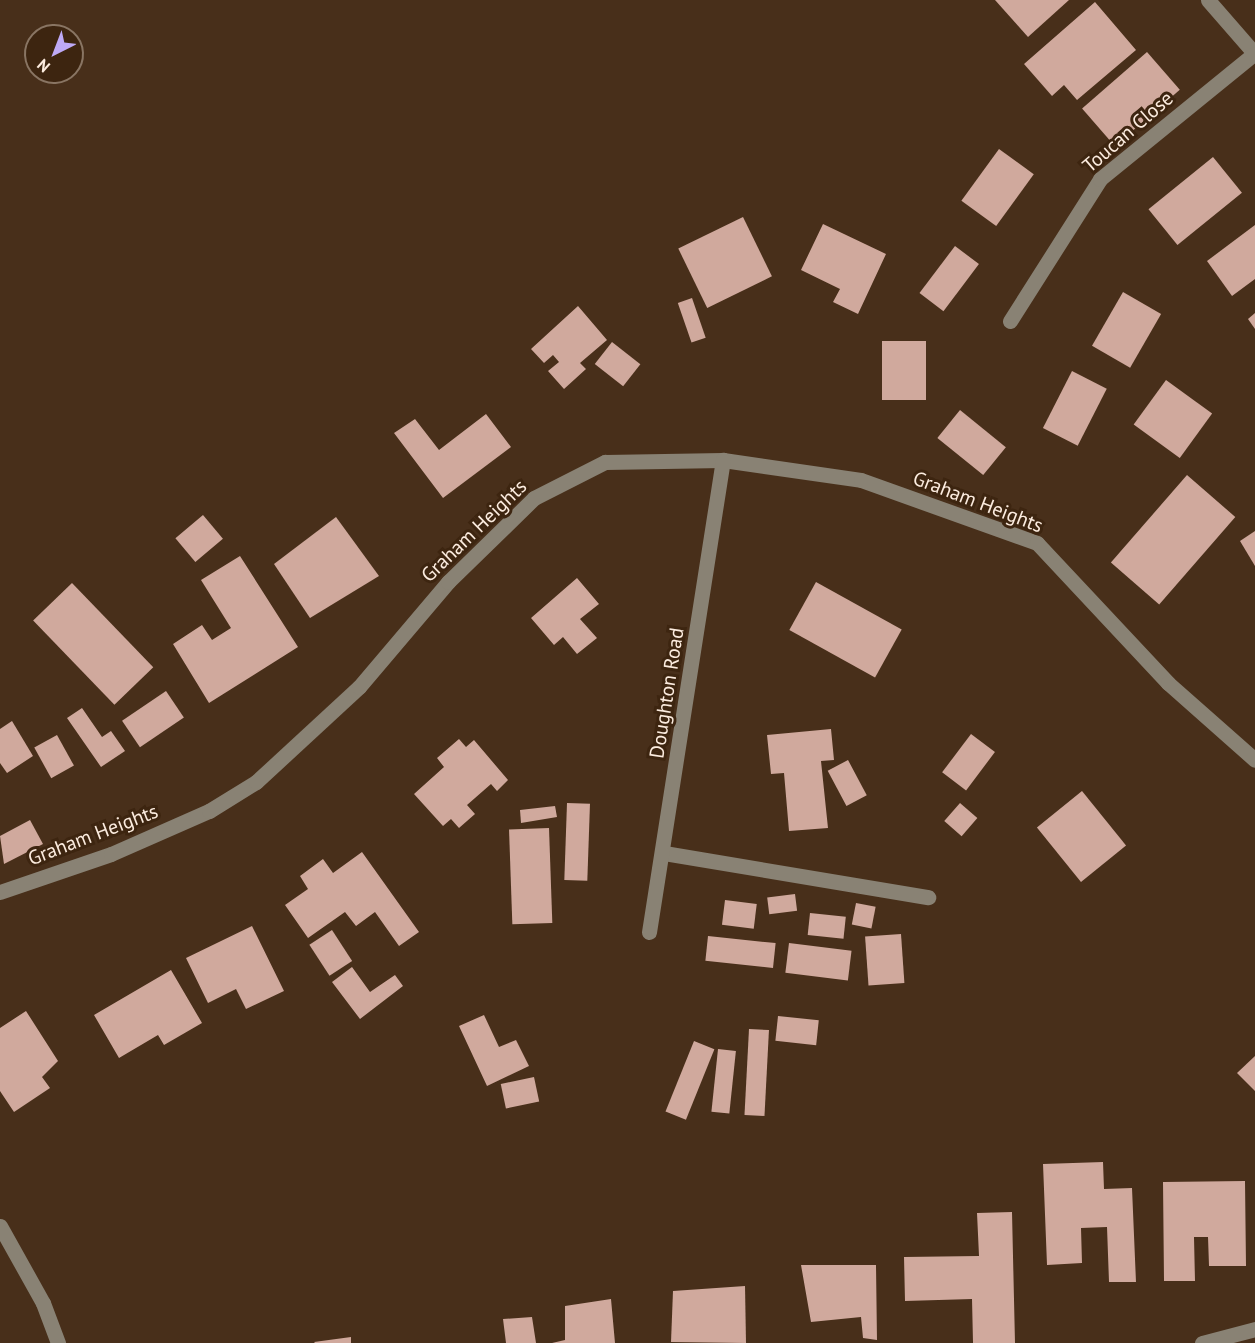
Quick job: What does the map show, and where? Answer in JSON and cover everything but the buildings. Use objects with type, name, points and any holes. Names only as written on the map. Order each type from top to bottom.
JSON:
[{"type":"street","points":[[1208,0],[1255,54]]},
{"type":"street","name":"Toucan Close","points":[[1010,321],[1100,179],[1255,54]]},
{"type":"street","name":"Graham Heights","points":[[0,892],[122,849],[209,811],[256,782],[359,687],[448,582],[534,498],[570,475],[605,462],[723,460],[861,480],[1037,543],[1168,683],[1255,760]]},
{"type":"street","name":"Doughton Road","points":[[649,932],[723,460]]},
{"type":"street","points":[[663,853],[928,897]]},
{"type":"street","points":[[0,1226],[43,1303],[58,1343]]},
{"type":"street","points":[[1202,1343],[1255,1329]]}]
